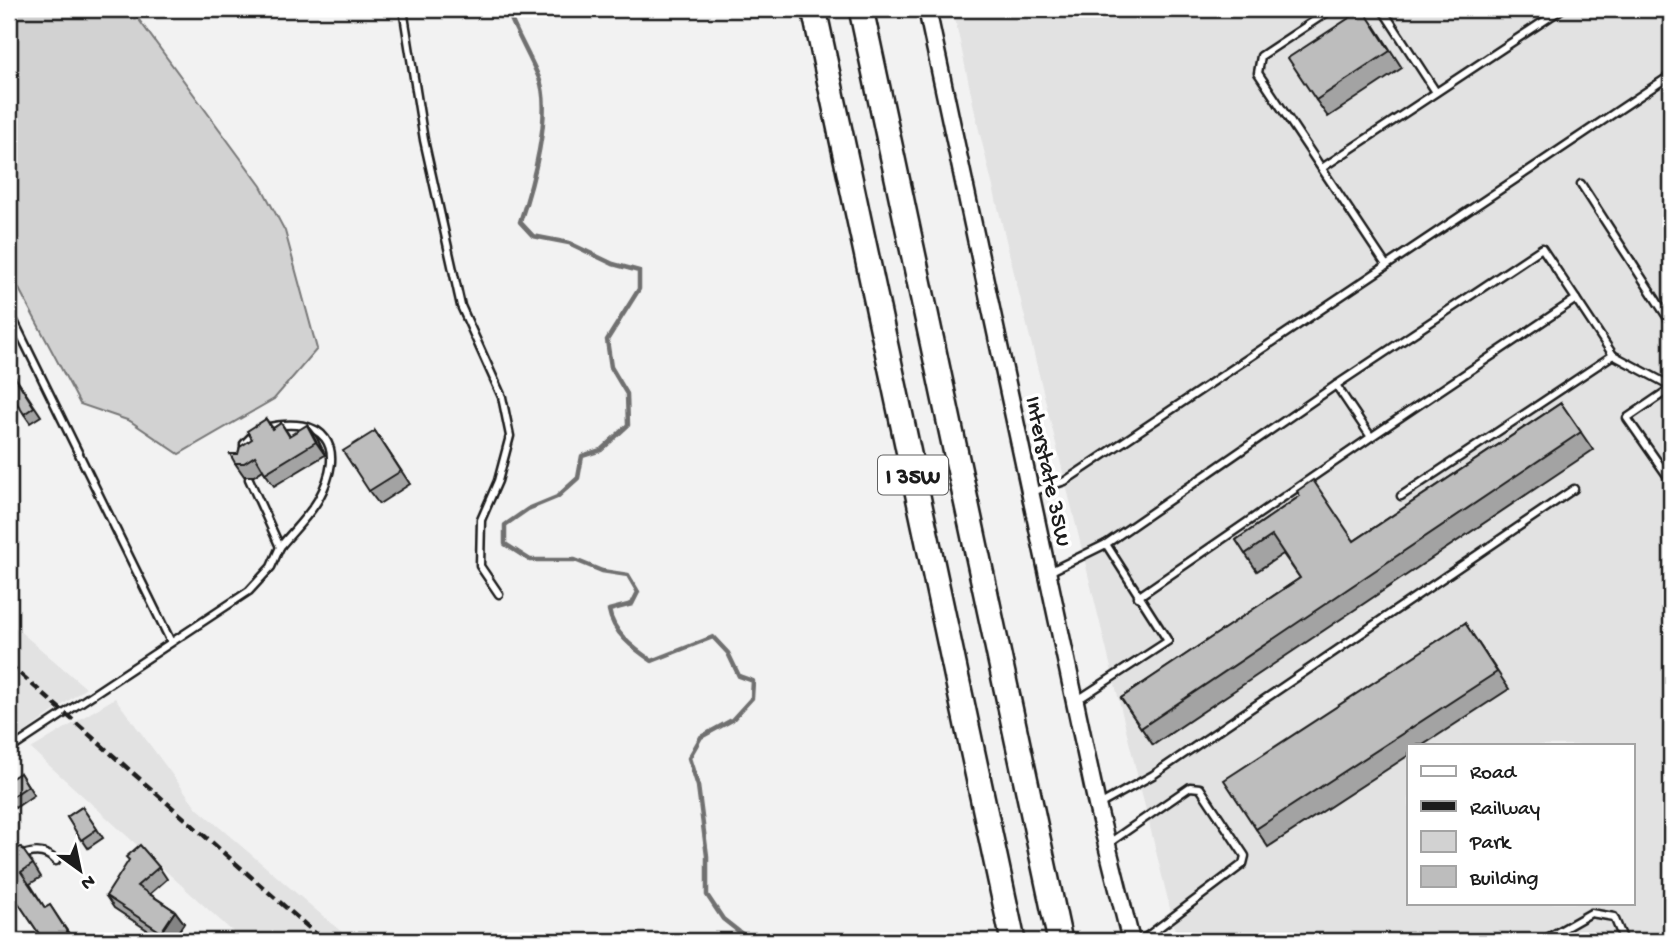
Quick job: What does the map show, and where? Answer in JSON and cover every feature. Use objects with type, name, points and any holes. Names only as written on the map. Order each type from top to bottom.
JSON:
[{"type":"highway","name":"I 35W","points":[[814,9],[1013,941]]},
{"type":"highway","name":"I 35W","points":[[861,9],[1059,941]]},
{"type":"street","name":"Interstate 35W","points":[[927,9],[1097,806],[1131,941]]},
{"type":"lane","points":[[403,9],[424,141],[461,306],[502,397],[510,436],[498,481],[481,520],[480,566],[499,594]]},
{"type":"lane","points":[[1332,9],[1262,56],[1258,73],[1385,265]]},
{"type":"lane","points":[[1382,9],[1436,92]]},
{"type":"lane","points":[[1322,169],[1562,9]]},
{"type":"lane","points":[[1032,492],[1065,481],[1671,75]]},
{"type":"lane","points":[[1581,184],[1671,323]]},
{"type":"lane","points":[[1048,572],[1106,544],[1336,385],[1542,248],[1613,355],[1671,387],[1627,418],[1671,481]]},
{"type":"lane","points":[[1138,597],[1576,299]]},
{"type":"lane","points":[[9,310],[171,642]]},
{"type":"lane","points":[[1401,496],[1613,355]]},
{"type":"lane","points":[[1336,385],[1371,437]]},
{"type":"lane","points":[[9,750],[249,591],[271,568],[280,547],[321,493],[332,460],[330,447],[320,431],[312,426],[278,425],[261,429],[249,437],[244,444],[243,463]]},
{"type":"lane","points":[[248,479],[280,547]]},
{"type":"lane","points":[[1097,806],[1153,775],[1574,489]]},
{"type":"lane","points":[[1075,702],[1168,641],[1106,544]]},
{"type":"lane","points":[[1107,845],[1190,787],[1200,788],[1245,856],[1243,864],[1141,941]]},
{"type":"lane","points":[[9,862],[23,853],[41,852],[56,861]]},
{"type":"lane","points":[[1542,941],[1591,913],[1614,917],[1624,941]]},
{"type":"shaded area","points":[[953,9],[1671,9],[1671,941],[1178,941],[977,122]]},
{"type":"shaded area","points":[[9,622],[86,688],[21,735],[9,725]]},
{"type":"shaded area","points":[[115,698],[197,808],[352,941],[243,941],[31,749]]},
{"type":"green space","points":[[9,9],[131,9],[261,186],[285,231],[317,349],[274,399],[179,454],[130,421],[80,404],[9,270]]},
{"type":"building","points":[[1363,9],[1390,51],[1316,100],[1288,58]]},
{"type":"building","points":[[9,368],[34,407],[24,414],[9,391]]},
{"type":"building","points":[[1561,403],[1581,432],[1141,728],[1121,698],[1300,578],[1272,536],[1245,554],[1236,540],[1300,496],[1297,491],[1313,480],[1354,541]]},
{"type":"building","points":[[266,419],[272,429],[281,423],[289,436],[307,425],[316,442],[265,473],[255,456],[244,463],[235,463],[230,454],[238,454],[240,447],[252,439],[247,431]]},
{"type":"building","points":[[375,431],[401,471],[369,491],[343,451]]},
{"type":"building","points":[[1465,623],[1497,672],[1256,829],[1224,780]]},
{"type":"building","points":[[20,773],[28,786],[9,799],[9,780]]},
{"type":"building","points":[[82,807],[97,829],[81,840],[67,817]]},
{"type":"building","points":[[140,845],[159,867],[137,886],[175,911],[161,932],[106,896],[129,860],[126,857]]},
{"type":"building","points":[[21,847],[33,864],[21,872],[45,908],[50,905],[73,941],[44,941],[9,889],[9,851]]},
{"type":"waterway","points":[[507,9],[539,78],[543,93],[544,110],[539,150],[520,222],[533,236],[569,243],[613,264],[639,271],[639,289],[607,340],[611,367],[627,394],[628,425],[601,450],[582,456],[578,478],[557,497],[528,509],[505,525],[505,544],[530,560],[575,560],[602,571],[628,575],[638,592],[632,604],[609,610],[619,633],[631,645],[652,661],[713,637],[728,653],[739,676],[753,681],[752,698],[732,720],[701,737],[689,758],[698,786],[707,856],[707,895],[723,919],[751,941]]},
{"type":"railway","points":[[9,664],[324,941]]}]
